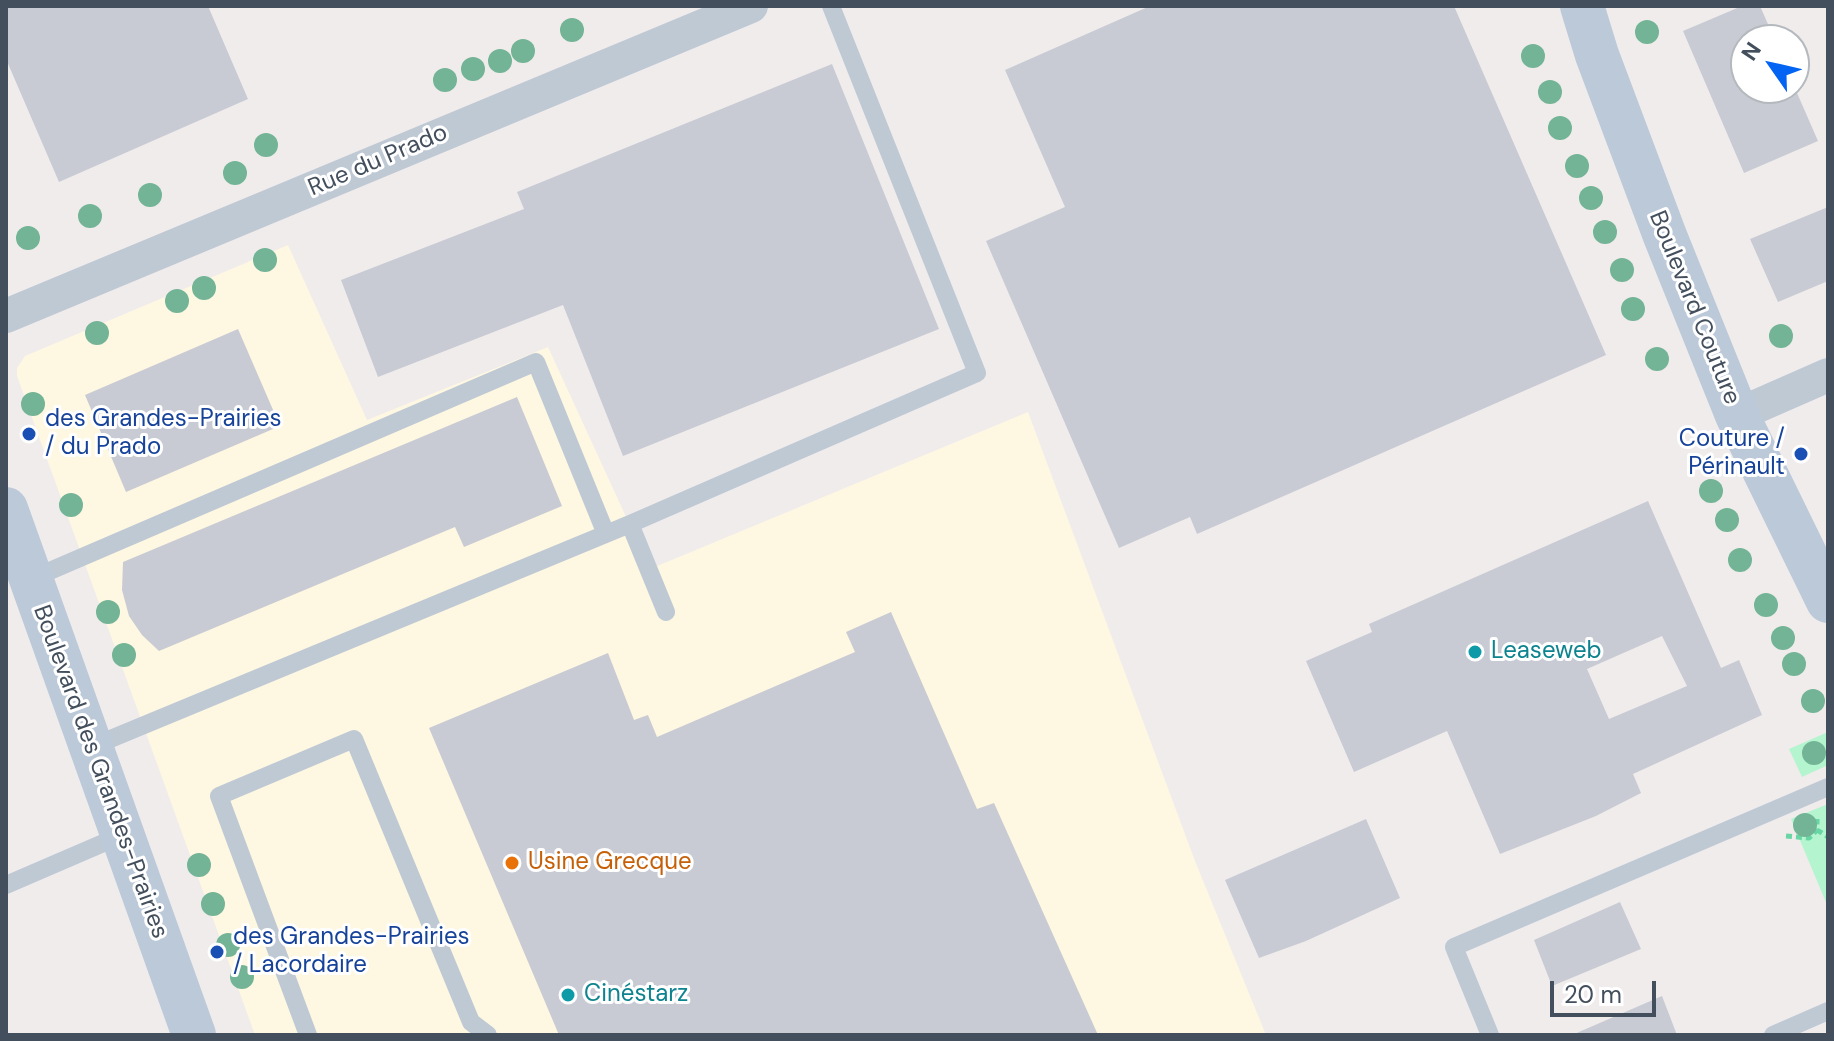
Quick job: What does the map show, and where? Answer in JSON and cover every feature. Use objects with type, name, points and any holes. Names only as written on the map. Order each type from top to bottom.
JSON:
[{"type":"street","name":"Boulevard Couture","points":[[1582,6],[1597,55],[1665,236],[1737,415],[1828,601]]},
{"type":"street","name":"Rue du Prado","points":[[6,316],[737,9]]},
{"type":"street","points":[[1737,415],[1828,375]]},
{"type":"street","name":"Boulevard des Grandes-Prairies","points":[[6,509],[194,1035]]},
{"type":"lane","points":[[91,747],[630,524],[977,373],[831,6]]},
{"type":"lane","points":[[31,579],[536,362],[606,534]]},
{"type":"lane","points":[[630,524],[666,612]]},
{"type":"lane","points":[[308,1035],[219,796],[354,739],[471,1022],[488,1035]]},
{"type":"lane","points":[[1490,1035],[1454,947],[1828,787]]},
{"type":"lane","points":[[6,885],[122,835]]},
{"type":"lane","points":[[1773,1035],[1828,1011]]},
{"type":"path","points":[[1798,838],[1809,838],[1817,830],[1818,821],[1813,812]]},
{"type":"path","points":[[1817,830],[1828,837]]},
{"type":"shaded area","points":[[288,245],[367,420],[548,347],[650,569],[1028,412],[1195,861],[1266,1035],[255,1035],[17,376],[17,368],[25,356]]},
{"type":"green space","points":[[1828,732],[1828,765],[1802,777],[1789,749]]},
{"type":"green space","points":[[1828,804],[1828,907],[1791,819]]},
{"type":"building","points":[[6,6],[208,6],[248,99],[59,182],[6,59]]},
{"type":"building","points":[[1150,6],[1454,6],[1606,355],[1197,534],[1190,517],[1119,548],[986,241],[1065,207],[1005,70]]},
{"type":"building","points":[[1742,6],[1760,6],[1768,24],[1730,24],[1730,104],[1802,104],[1818,141],[1744,173],[1683,31]]},
{"type":"building","points":[[832,64],[939,329],[623,456],[563,305],[378,377],[341,280],[524,209],[517,192]]},
{"type":"building","points":[[1828,207],[1828,281],[1778,302],[1750,239]]},
{"type":"building","points":[[238,329],[280,426],[126,492],[85,395]]},
{"type":"building","points":[[517,397],[562,506],[464,547],[455,527],[159,651],[142,635],[129,616],[122,590],[123,562]]},
{"type":"building","name":"Leaseweb","points":[[1648,501],[1721,668],[1739,660],[1762,715],[1633,774],[1641,793],[1596,816],[1500,854],[1447,731],[1354,772],[1306,661],[1372,632],[1369,624]],"holes":[[[1662,636],[1687,686],[1609,719],[1587,669]]]},
{"type":"building","points":[[891,612],[977,809],[994,803],[1098,1035],[559,1035],[429,728],[608,653],[634,720],[648,715],[657,737],[855,652],[846,632]]},
{"type":"building","points":[[1366,819],[1400,898],[1306,941],[1259,958],[1225,880]]},
{"type":"building","points":[[1620,902],[1641,949],[1552,986],[1534,940]]},
{"type":"building","points":[[1662,996],[1677,1035],[1572,1035]]},
{"type":"place","name":"des Grandes-Prairies / du Prado","points":[[29,434]]},
{"type":"place","name":"Couture / Périnault","points":[[1801,454]]},
{"type":"place","name":"Leaseweb","points":[[1475,652]]},
{"type":"place","name":"Usine Grecque","points":[[512,863]]},
{"type":"place","name":"des Grandes-Prairies / Lacordaire","points":[[217,952]]},
{"type":"place","name":"Cinéstarz","points":[[568,995]]}]
